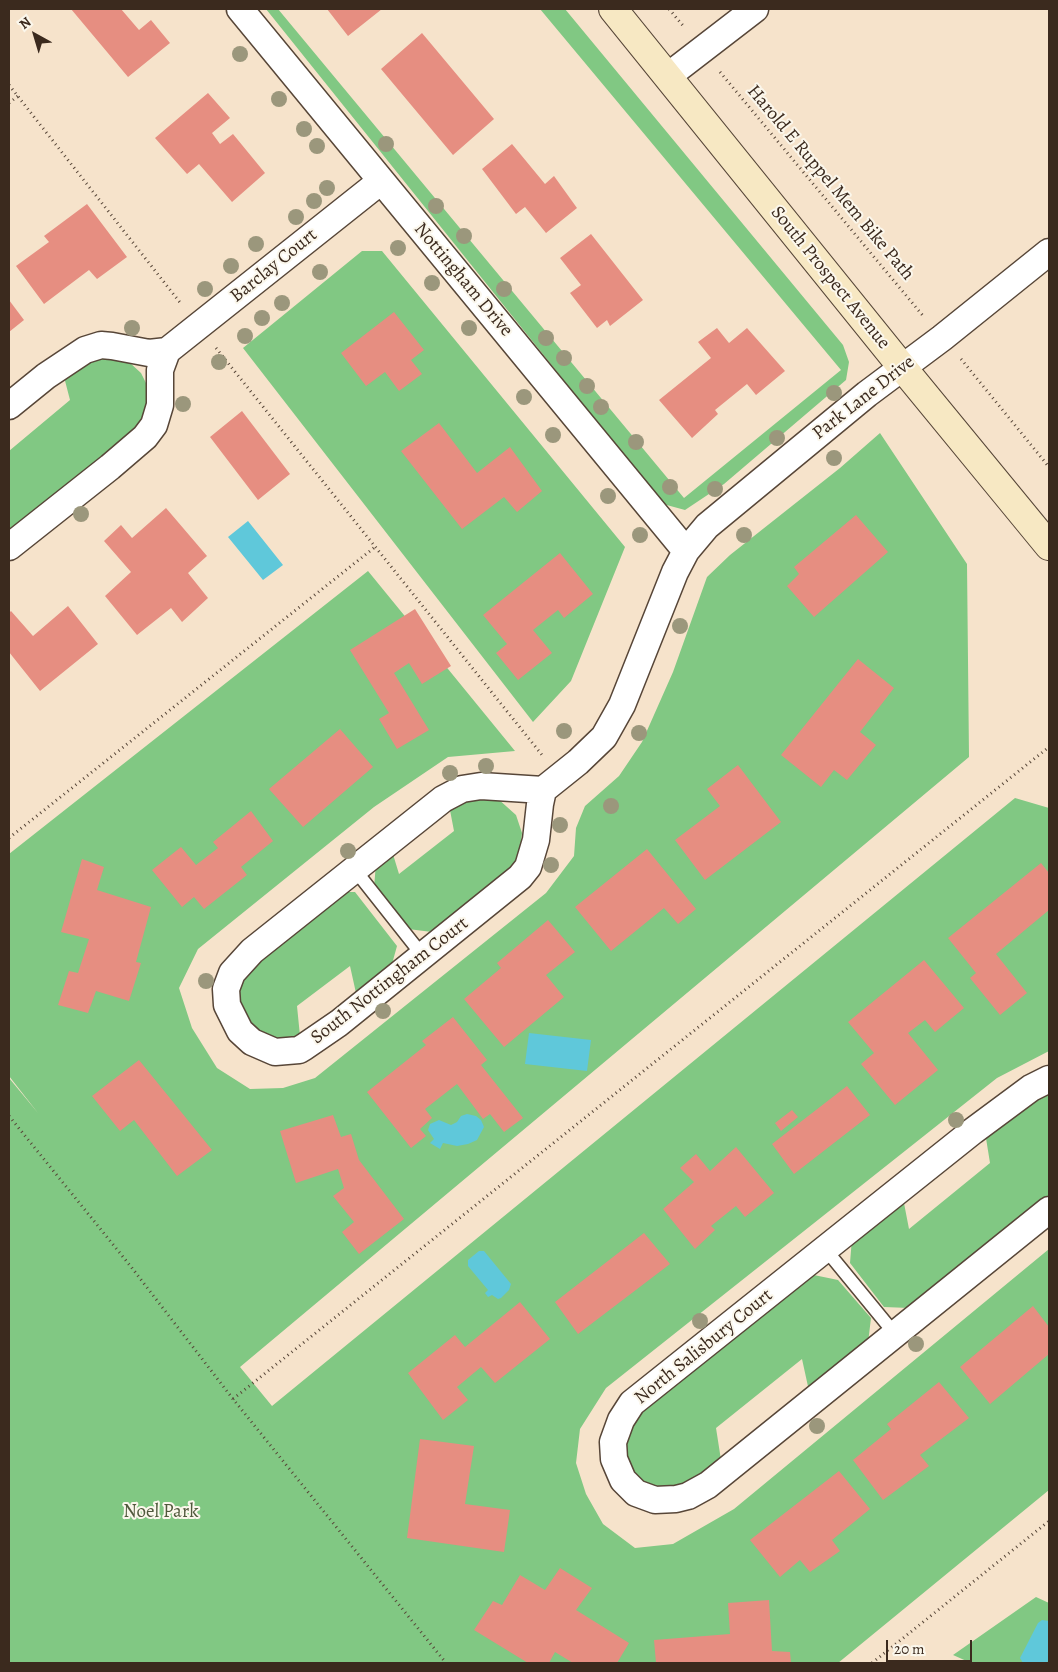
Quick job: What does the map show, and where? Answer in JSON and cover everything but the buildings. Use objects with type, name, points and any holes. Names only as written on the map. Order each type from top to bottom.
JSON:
[{"type":"main road","name":"South Prospect Avenue","points":[[613,9],[1049,546]]},
{"type":"street","name":"Nottingham Drive","points":[[240,9],[686,551]]},
{"type":"street","points":[[668,76],[755,9]]},
{"type":"street","name":"Barclay Court","points":[[167,351],[381,180]]},
{"type":"street","name":"Park Lane Drive","points":[[686,551],[714,519],[902,367],[1049,252]]},
{"type":"street","points":[[9,406],[46,376],[85,350],[101,346],[112,346],[149,352],[167,351],[160,370],[160,405],[154,425],[145,436],[110,467],[9,547]]},
{"type":"street","points":[[543,790],[578,762],[604,737],[622,705],[675,572],[686,551]]},
{"type":"street","name":"South Nottingham Court","points":[[481,786],[543,790],[536,840],[528,866],[520,877],[339,1023],[299,1050],[276,1052],[252,1042],[240,1031],[227,1005],[226,989],[232,973],[252,951],[444,799],[462,790],[481,786]]},
{"type":"street","name":"North Salisbury Court","points":[[1049,1079],[1031,1088],[973,1131],[632,1404],[621,1420],[613,1442],[614,1459],[623,1480],[636,1493],[655,1500],[676,1499],[688,1496],[708,1485],[1049,1210]]},
{"type":"lane","points":[[355,870],[423,956]]},
{"type":"lane","points":[[826,1250],[895,1334]]},
{"type":"path","points":[[669,9],[686,30]]},
{"type":"path","name":"Harold E Ruppel Mem Bike Path","points":[[719,71],[920,313]]},
{"type":"path","points":[[9,85],[186,309]]},
{"type":"path","points":[[9,103],[18,96]]},
{"type":"path","points":[[211,341],[547,762]]},
{"type":"path","points":[[958,356],[1049,467]]},
{"type":"path","points":[[9,838],[375,548]]},
{"type":"path","points":[[232,1399],[1049,747]]},
{"type":"path","points":[[9,1116],[132,1268],[232,1399],[446,1663]]},
{"type":"path","points":[[872,1663],[1049,1521]]},
{"type":"green space","points":[[266,9],[278,9],[684,498],[841,370],[540,9],[565,9],[843,345],[849,362],[846,380],[724,484],[685,510],[663,504]]},
{"type":"green space","points":[[362,251],[382,251],[625,547],[571,681],[533,722],[243,348]]},
{"type":"green space","points":[[100,355],[129,362],[141,373],[147,385],[148,405],[144,420],[137,431],[9,535],[9,451],[70,400],[63,373]]},
{"type":"green space","name":"Noel Park","points":[[880,433],[967,564],[969,757],[240,1367],[272,1406],[1015,798],[1049,808],[1049,1051],[997,1078],[606,1388],[580,1429],[576,1463],[586,1494],[603,1524],[635,1548],[673,1544],[734,1509],[1049,1249],[1049,1490],[838,1663],[9,1663],[9,1078],[38,1113],[9,1076],[9,854],[368,571],[515,751],[448,757],[374,807],[198,949],[179,988],[192,1028],[217,1068],[250,1089],[283,1088],[315,1078],[546,893],[574,856],[576,828],[585,806],[619,776],[642,742],[673,672],[707,577],[730,555],[840,468]]},
{"type":"green space","points":[[462,796],[497,798],[516,815],[522,833],[520,851],[513,866],[432,932],[408,929],[374,888],[376,863],[392,851],[399,874],[454,831],[449,805]]},
{"type":"green space","points":[[337,892],[355,892],[397,946],[392,964],[356,993],[350,966],[297,1006],[300,1036],[280,1039],[265,1036],[240,1015],[234,984]]},
{"type":"green space","points":[[1049,1086],[1049,1197],[909,1308],[884,1307],[850,1263],[852,1238],[903,1198],[909,1229],[990,1163],[985,1132]]},
{"type":"green space","points":[[809,1274],[838,1280],[871,1318],[868,1343],[809,1391],[802,1359],[716,1428],[721,1460],[700,1476],[679,1485],[660,1487],[645,1483],[631,1470],[623,1455],[631,1419]]},
{"type":"green space","points":[[1036,1597],[1049,1603],[1049,1663],[971,1663],[953,1655]]},
{"type":"water","points":[[248,521],[283,565],[263,580],[228,537]]},
{"type":"water","points":[[529,1033],[591,1040],[587,1071],[525,1064]]},
{"type":"water","points":[[467,1114],[476,1116],[481,1120],[484,1127],[477,1140],[457,1146],[443,1143],[440,1149],[430,1143],[434,1139],[428,1130],[430,1124],[439,1120],[451,1125],[457,1122],[461,1116]]},
{"type":"water","points":[[479,1251],[484,1251],[511,1284],[509,1290],[501,1298],[498,1299],[492,1295],[488,1297],[485,1293],[488,1290],[468,1266],[468,1260]]},
{"type":"water","points":[[1042,1620],[1049,1621],[1049,1658],[1047,1663],[1023,1663],[1020,1658],[1038,1623]]}]
